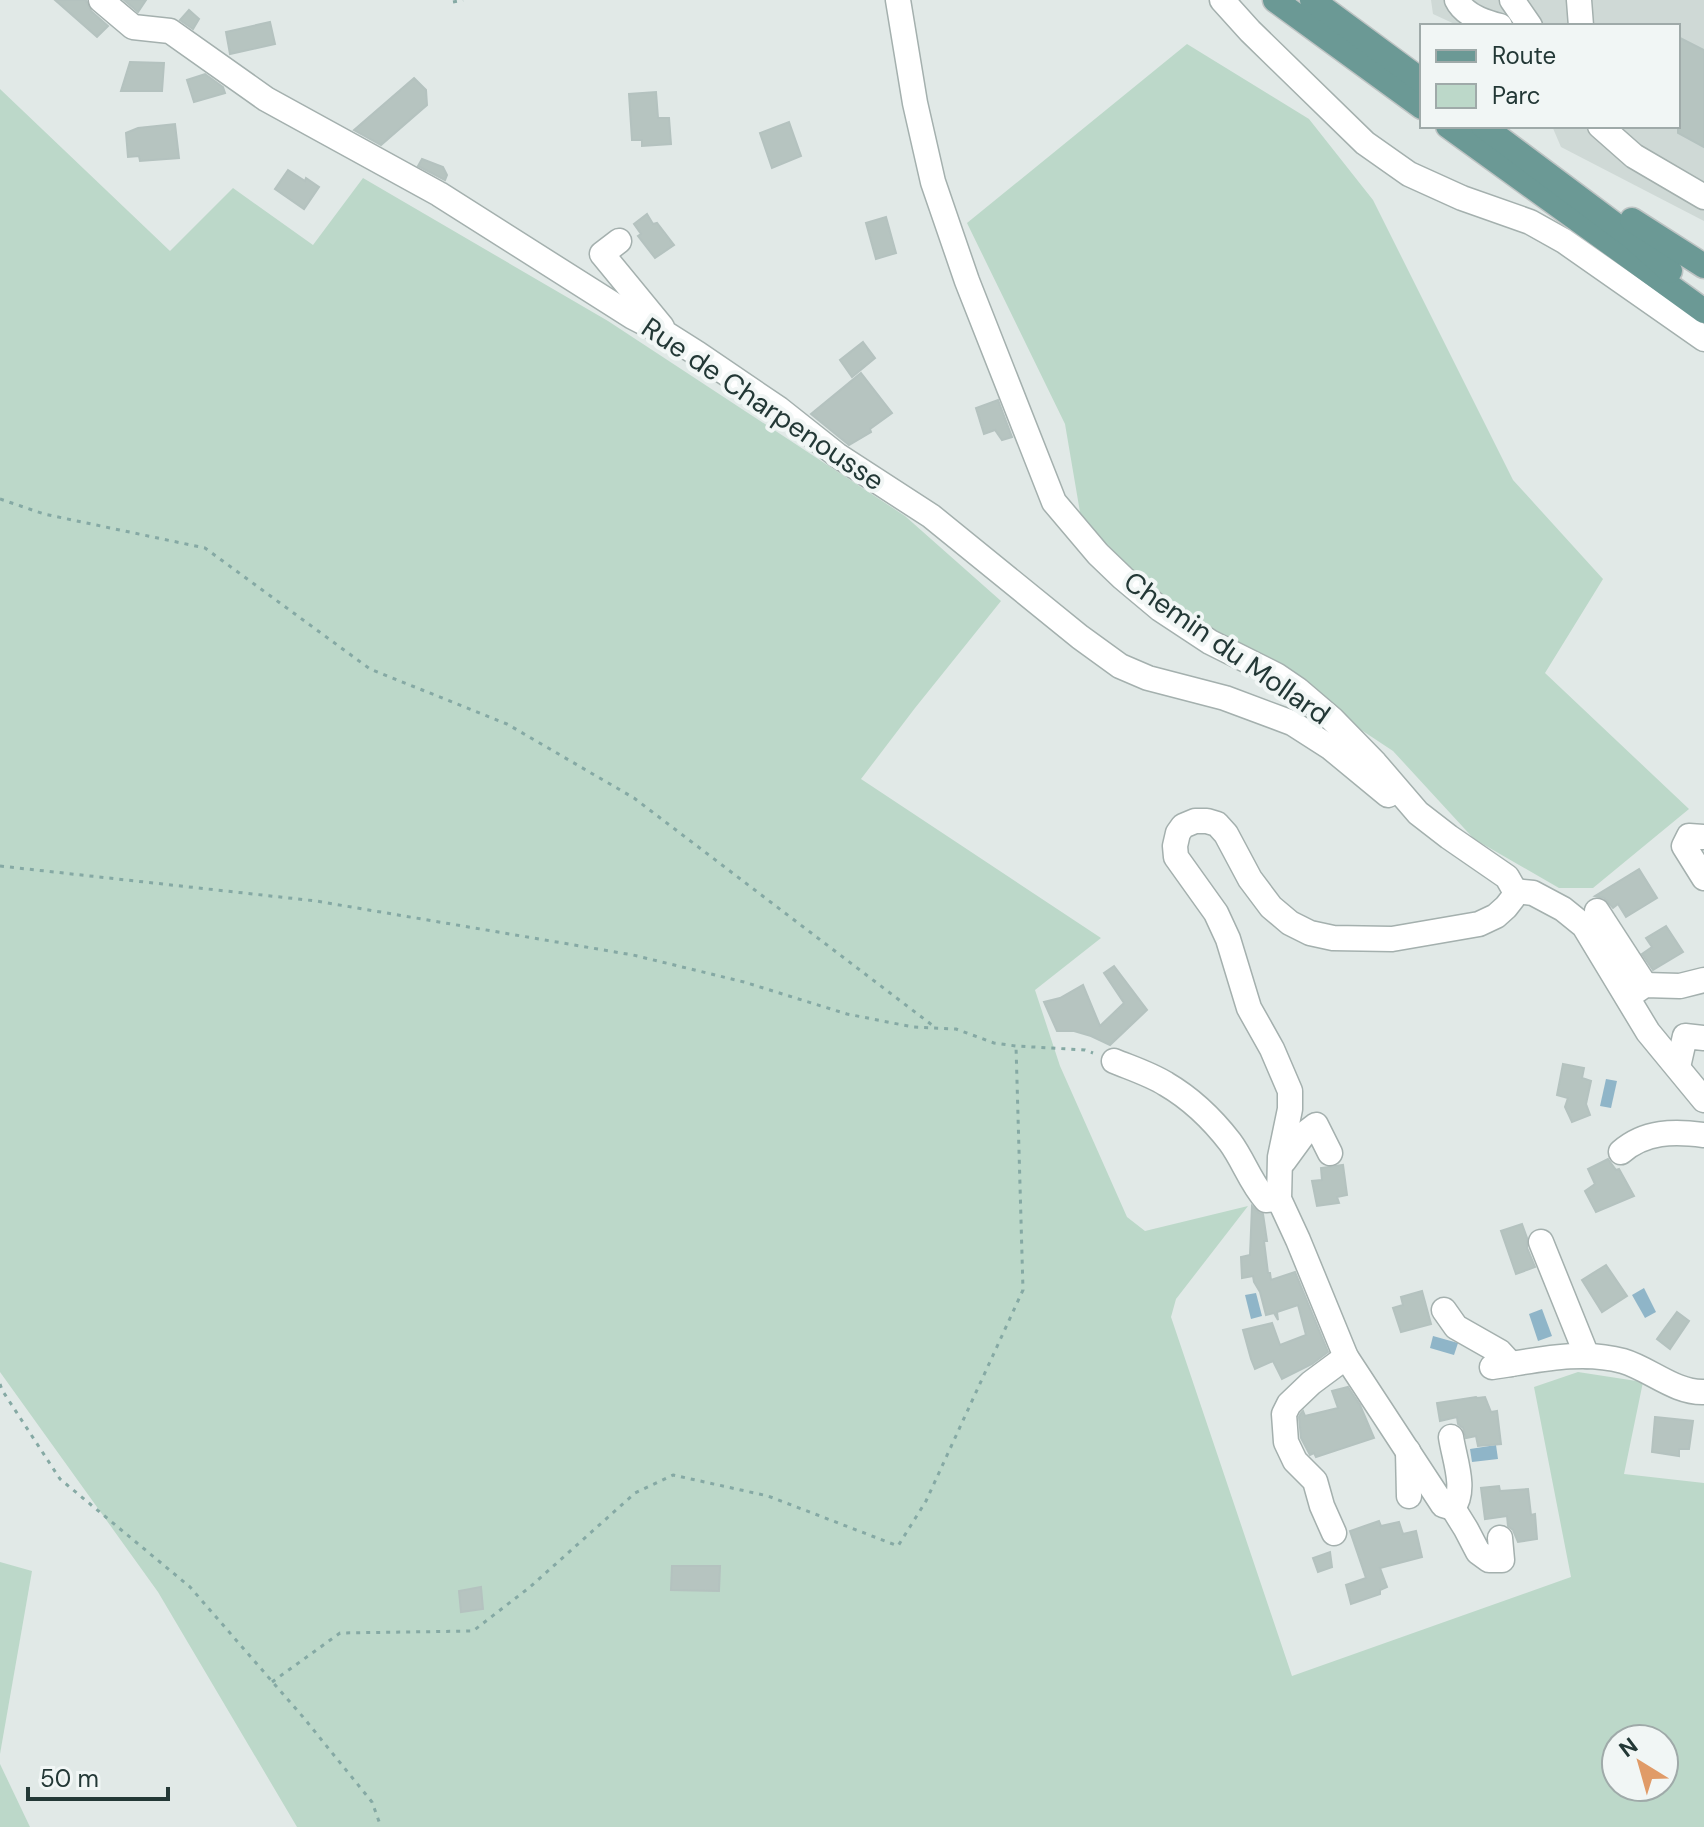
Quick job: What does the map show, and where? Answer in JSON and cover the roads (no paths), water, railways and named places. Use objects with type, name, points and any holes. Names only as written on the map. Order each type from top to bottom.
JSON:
[{"type":"main road","points":[[1275,0],[1420,106]]},
{"type":"main road","points":[[1312,0],[1420,80]]},
{"type":"main road","points":[[1451,128],[1704,311]]},
{"type":"main road","points":[[1486,128],[1704,266]]},
{"type":"main road","points":[[1486,128],[1633,238],[1704,302]]},
{"type":"street","name":"Rue de Charpenousse","points":[[101,0],[133,27],[170,31],[266,99],[439,194],[633,317],[668,335],[779,409],[837,455],[931,516],[1120,666],[1148,678],[1225,698],[1292,723],[1331,748],[1390,796],[1418,813]]},
{"type":"street","name":"Chemin du Mollard","points":[[898,0],[915,103],[933,182],[967,281],[1054,502],[1098,554],[1160,609],[1210,642],[1276,675],[1298,690],[1375,763],[1418,813],[1507,877],[1515,891]]},
{"type":"street","points":[[1222,0],[1365,143],[1409,174],[1462,198],[1530,222],[1564,241],[1704,339]]},
{"type":"street","points":[[1457,0],[1460,8],[1495,24]]},
{"type":"street","points":[[1512,0],[1529,24]]},
{"type":"street","points":[[1579,0],[1581,24]]},
{"type":"street","points":[[1602,128],[1634,156],[1704,197]]},
{"type":"street","points":[[619,241],[602,254],[668,335]]},
{"type":"street","points":[[1456,1498],[1443,1505],[1346,1357],[1279,1199],[1280,1157],[1290,1109],[1290,1091],[1272,1049],[1249,1008],[1228,939],[1216,913],[1176,857],[1178,833],[1183,826],[1195,821],[1217,824],[1271,907],[1290,923],[1310,933],[1333,938],[1392,939],[1479,924],[1506,907],[1515,891],[1533,893],[1563,909],[1584,926],[1636,991]]},
{"type":"street","points":[[1704,837],[1689,836],[1684,846],[1704,878]]},
{"type":"street","points":[[1597,911],[1636,991],[1648,1032],[1704,1100]]},
{"type":"street","points":[[1636,991],[1704,980]]},
{"type":"street","points":[[1678,1067],[1685,1036],[1704,1038]]},
{"type":"street","points":[[1114,1061],[1165,1083],[1193,1104],[1232,1145],[1255,1187],[1266,1200],[1279,1199]]},
{"type":"street","points":[[1280,1166],[1303,1135],[1316,1125],[1330,1153]]},
{"type":"street","points":[[1621,1152],[1631,1144],[1668,1132],[1704,1135]]},
{"type":"street","points":[[1541,1242],[1587,1356]]},
{"type":"street","points":[[1444,1310],[1456,1327],[1500,1352],[1502,1366],[1570,1356],[1596,1356],[1624,1361],[1677,1387],[1704,1392]]},
{"type":"street","points":[[1334,1533],[1315,1481],[1295,1461],[1286,1442],[1284,1414],[1289,1404],[1311,1383],[1346,1357]]},
{"type":"street","points":[[1451,1437],[1456,1498],[1466,1529],[1478,1552],[1489,1560],[1502,1560],[1500,1538]]},
{"type":"street","points":[[1408,1451],[1409,1496]]},
{"type":"water","points":[[1606,1079],[1617,1081],[1611,1108],[1600,1106]]},
{"type":"water","points":[[1644,1288],[1656,1312],[1645,1318],[1632,1295]]},
{"type":"water","points":[[1256,1293],[1262,1316],[1251,1319],[1245,1295]]},
{"type":"water","points":[[1542,1309],[1552,1336],[1538,1341],[1529,1314]]},
{"type":"water","points":[[1433,1336],[1458,1343],[1454,1355],[1430,1348]]},
{"type":"water","points":[[1496,1445],[1498,1459],[1472,1462],[1470,1449]]}]
